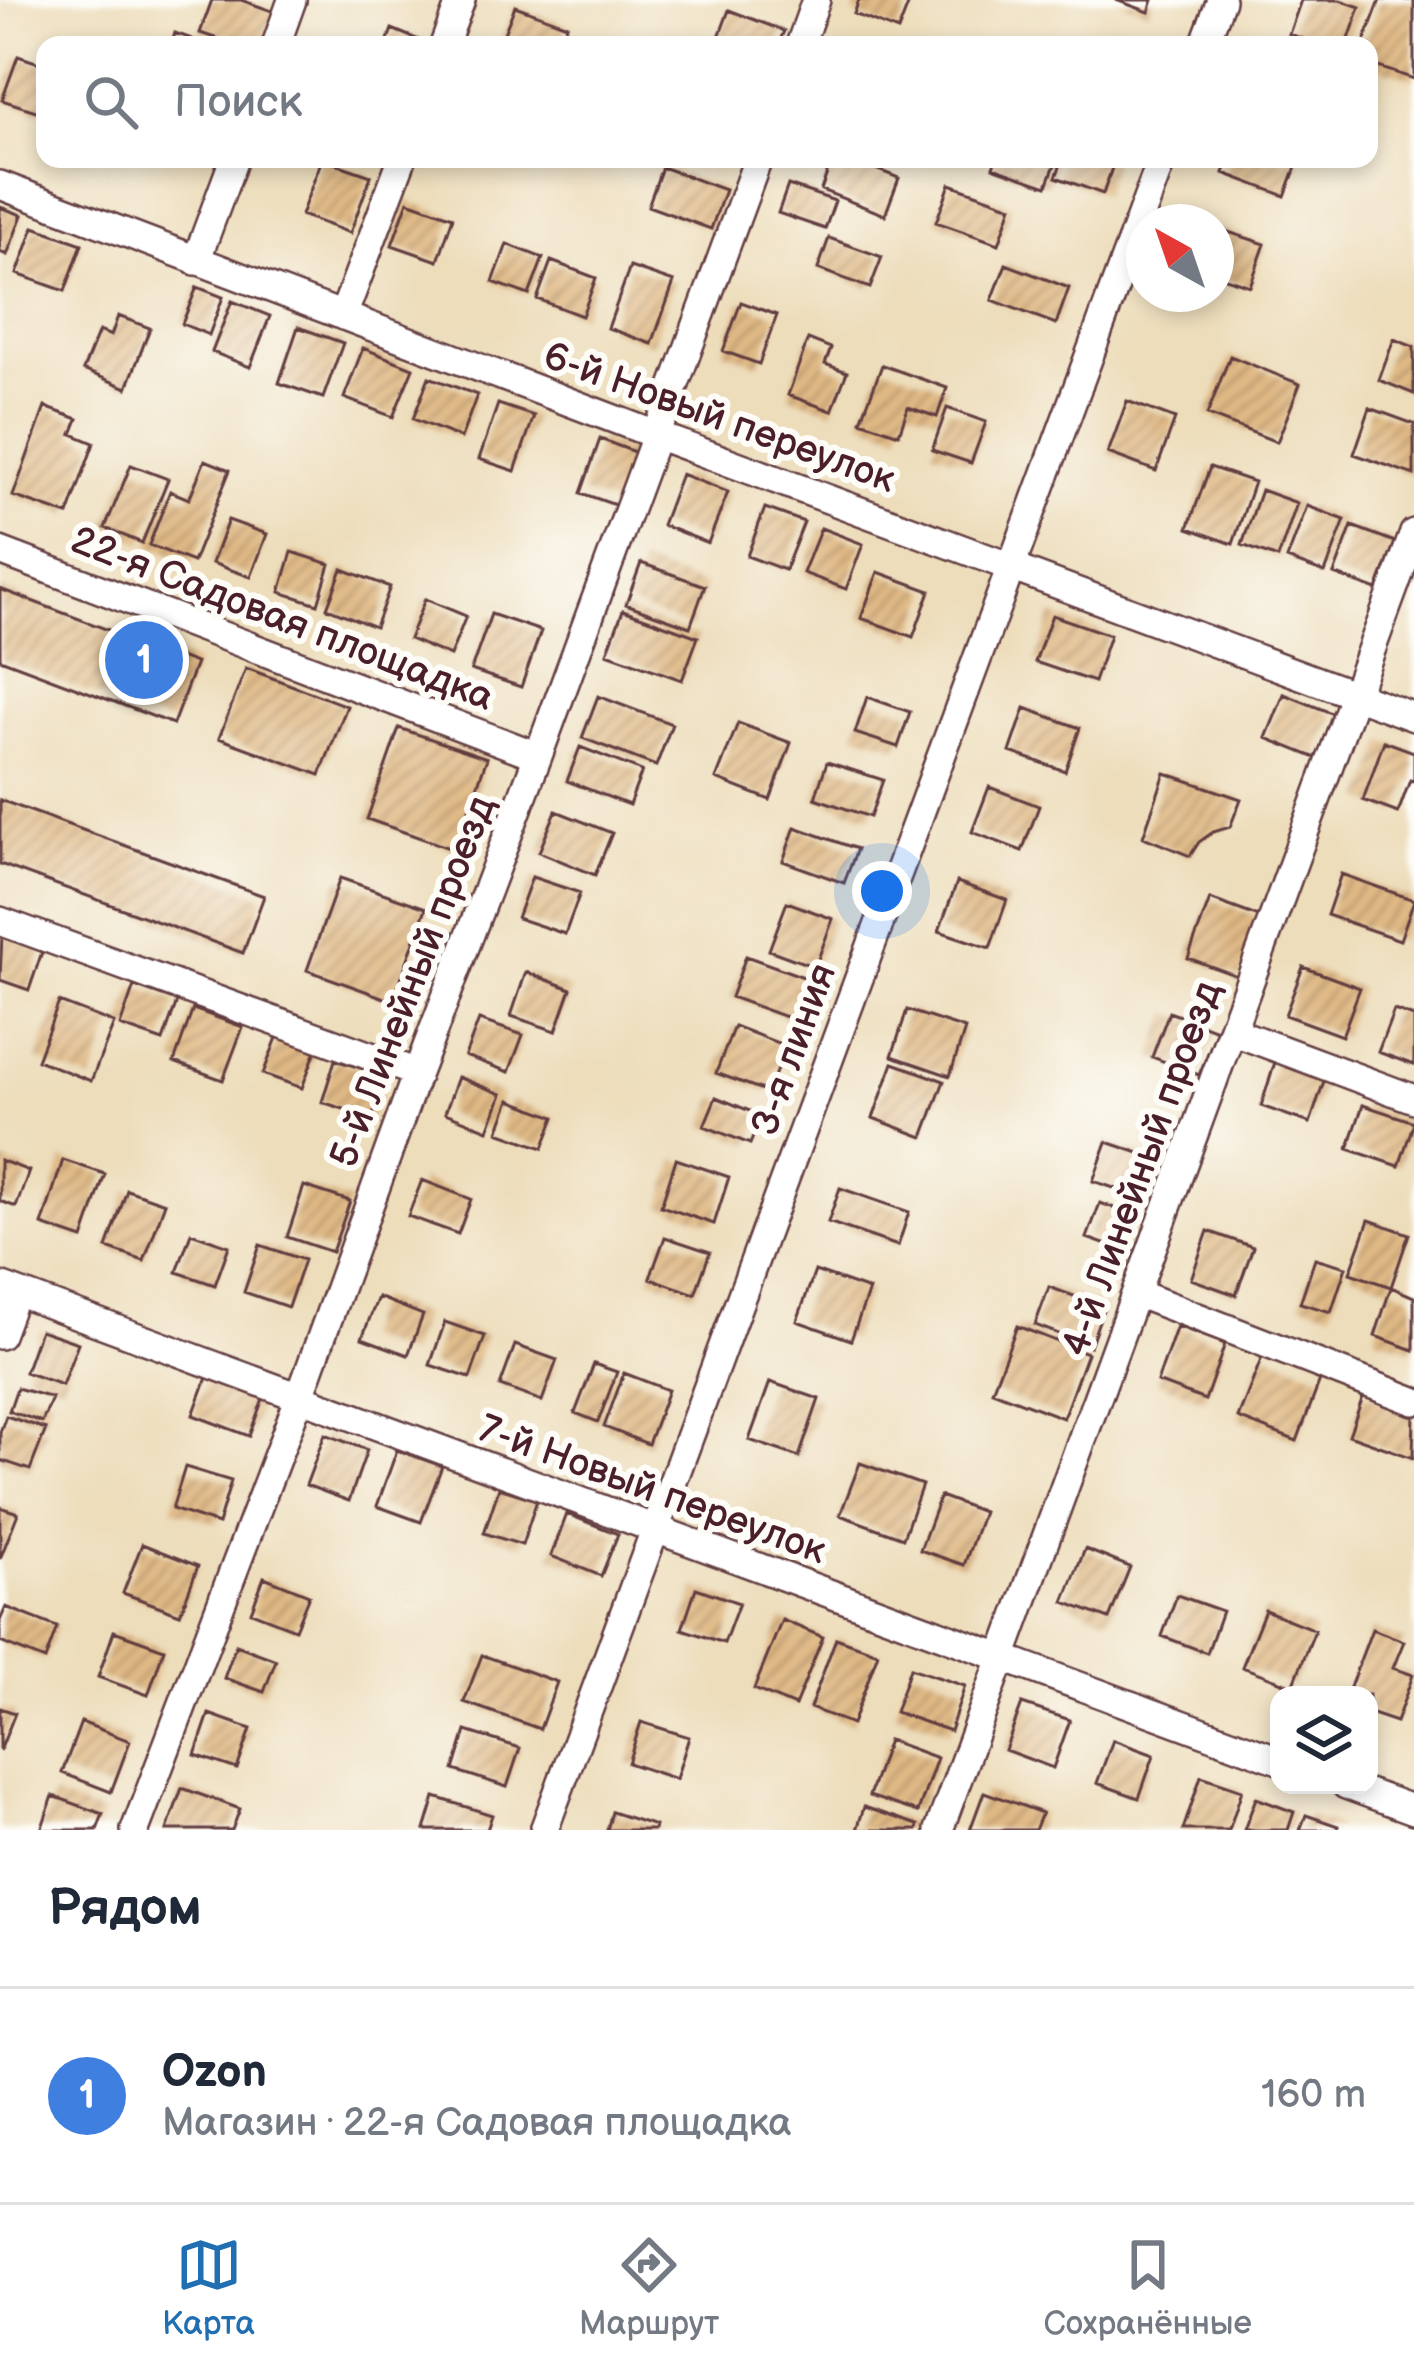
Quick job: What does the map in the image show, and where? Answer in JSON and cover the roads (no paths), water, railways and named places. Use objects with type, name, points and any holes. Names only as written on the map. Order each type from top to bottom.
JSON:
[{"type":"street","points":[[279,36],[292,0]]},
{"type":"street","points":[[447,36],[461,0]]},
{"type":"street","points":[[803,36],[816,0]]},
{"type":"street","points":[[1207,36],[1221,0]]},
{"type":"street","points":[[196,261],[231,168]]},
{"type":"street","points":[[343,316],[399,168]]},
{"type":"street","name":"5-й Линейный проезд","points":[[135,1830],[755,168]]},
{"type":"street","name":"3-я линия","points":[[544,1830],[1159,168]]},
{"type":"street","name":"6-й Новый переулок","points":[[0,184],[656,436],[1414,717]]},
{"type":"street","name":"4-й Линейный проезд","points":[[938,1830],[1414,533]]},
{"type":"street","name":"22-я Садовая площадка","points":[[0,551],[538,756]]},
{"type":"street","points":[[0,921],[417,1072]]},
{"type":"street","points":[[1232,1031],[1414,1099]]},
{"type":"street","points":[[0,1334],[8,1289]]},
{"type":"street","name":"7-й Новый переулок","points":[[8,1289],[1270,1757]]},
{"type":"street","points":[[1136,1293],[1414,1401]]},
{"type":"street","points":[[1370,1794],[1414,1810]]},
{"type":"place","name":"Ozon","points":[[144,660]]}]
